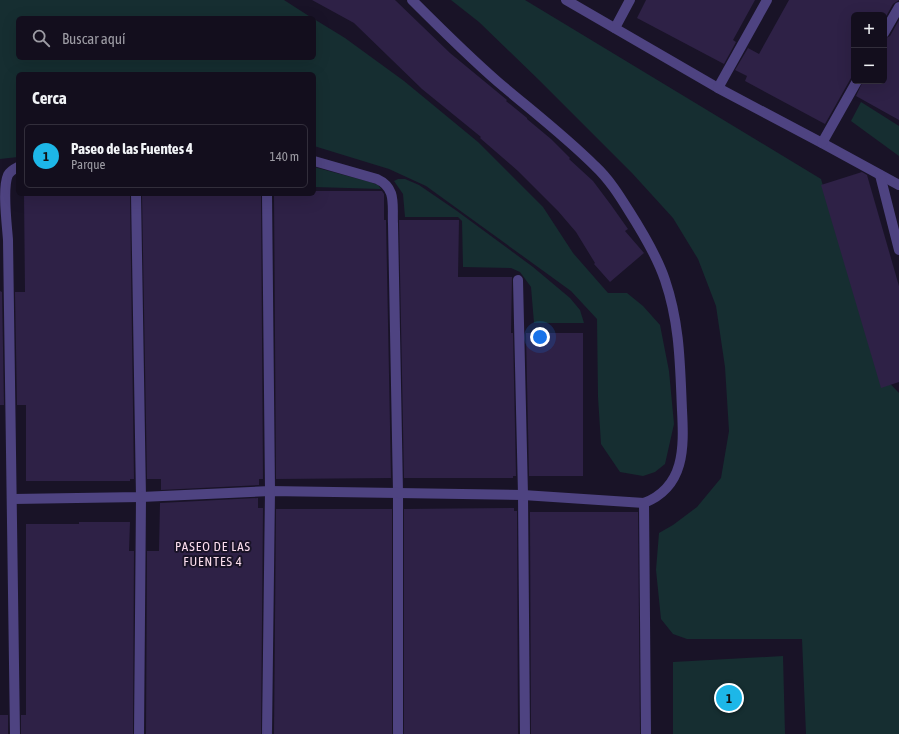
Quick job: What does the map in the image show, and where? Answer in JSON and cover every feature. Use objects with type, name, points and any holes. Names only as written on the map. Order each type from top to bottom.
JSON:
[{"type":"street","points":[[13,499],[141,497],[270,491],[523,495],[644,503],[657,497],[671,484],[680,464],[681,453],[682,419],[678,336],[674,313],[665,280],[644,236],[618,194],[596,166],[497,81],[412,0]]},
{"type":"street","points":[[566,0],[718,88],[899,185]]},
{"type":"street","points":[[615,28],[630,0]]},
{"type":"street","points":[[718,88],[767,0]]},
{"type":"street","points":[[887,28],[899,7]]},
{"type":"street","points":[[822,143],[855,84]]},
{"type":"street","points":[[316,162],[377,179],[386,184],[390,190],[393,224],[398,492],[398,734]]},
{"type":"street","points":[[15,734],[13,499],[6,191],[9,174],[16,168]]},
{"type":"street","points":[[880,175],[899,250]]},
{"type":"street","points":[[136,196],[141,497],[139,734]]},
{"type":"street","points":[[267,196],[270,491],[267,734]]},
{"type":"street","points":[[518,280],[523,495],[526,734]]},
{"type":"street","points":[[644,503],[646,734]]},
{"type":"green space","points":[[0,0],[284,0],[309,16],[16,16],[16,60],[316,60],[316,20],[345,38],[404,81],[478,142],[543,207],[573,253],[608,293],[627,293],[643,306],[660,325],[669,371],[674,424],[665,464],[655,472],[643,476],[620,472],[601,444],[598,397],[597,319],[571,291],[426,186],[389,169],[316,147],[316,72],[16,72],[16,157],[0,159]]},
{"type":"green space","points":[[451,0],[525,0],[821,179],[878,371],[899,393],[899,734],[806,734],[802,639],[687,639],[673,634],[661,619],[656,570],[659,533],[673,525],[697,507],[721,478],[729,431],[725,367],[716,306],[698,259],[673,218],[632,173],[539,80],[479,22]]},
{"type":"green space","points":[[861,102],[899,126],[899,156],[851,121]]},
{"type":"green space","points":[[316,168],[370,182],[378,185],[381,189],[316,187]]},
{"type":"green space","points":[[398,179],[405,179],[419,185],[533,267],[570,298],[580,310],[584,323],[534,323],[531,287],[520,272],[511,268],[463,267],[462,221],[458,217],[405,217],[403,194],[394,181]]},
{"type":"green space","points":[[783,656],[785,734],[673,734],[673,662]]},
{"type":"building","points":[[312,0],[395,0],[450,53],[551,139],[570,158],[569,159],[593,181],[628,229],[625,231],[644,253],[610,282],[594,264],[595,263],[576,232],[558,211],[518,171],[480,138],[481,137],[422,89],[354,23]]},
{"type":"building","points":[[646,0],[755,0],[733,40],[736,42],[724,64],[637,18]]},
{"type":"building","points":[[789,0],[899,0],[893,4],[887,15],[887,12],[851,12],[851,78],[825,124],[745,81],[747,76],[735,70],[748,48],[759,54]]},
{"type":"building","points":[[899,20],[899,120],[856,96],[862,84],[887,84],[887,38],[890,36]]},
{"type":"building","points":[[862,172],[867,175],[899,286],[899,382],[881,388],[821,185]]},
{"type":"building","points":[[316,191],[382,191],[384,194],[384,220],[386,220],[391,478],[276,479],[274,196],[316,196]]},
{"type":"building","points":[[24,196],[130,196],[134,479],[130,479],[130,481],[26,481],[26,405],[17,405],[15,292],[25,292]]},
{"type":"building","points":[[142,196],[261,196],[263,479],[259,479],[259,485],[161,490],[161,479],[147,479]]},
{"type":"building","points":[[399,220],[459,220],[458,277],[512,277],[511,333],[513,333],[516,476],[513,476],[513,478],[404,478]]},
{"type":"building","points":[[0,291],[2,292],[4,405],[0,405]]},
{"type":"building","points":[[526,333],[583,333],[583,476],[529,476]]},
{"type":"building","points":[[258,498],[258,508],[263,508],[261,734],[146,734],[147,551],[159,551],[160,503]]},
{"type":"building","points":[[514,508],[514,511],[517,511],[518,734],[404,734],[404,509]]},
{"type":"building","points":[[276,509],[392,509],[392,734],[274,734]]},
{"type":"building","points":[[530,512],[638,512],[640,734],[531,734]]},
{"type":"building","points":[[79,522],[130,522],[129,551],[134,551],[133,734],[21,734],[21,715],[26,715],[26,524],[79,524]]},
{"type":"building","points":[[0,715],[8,715],[8,734],[0,734]]},
{"type":"place","name":"Paseo de las Fuentes 4","points":[[729,698]]},
{"type":"district","name":"PASEO DE LAS FUENTES 4","points":[[213,554]]}]
